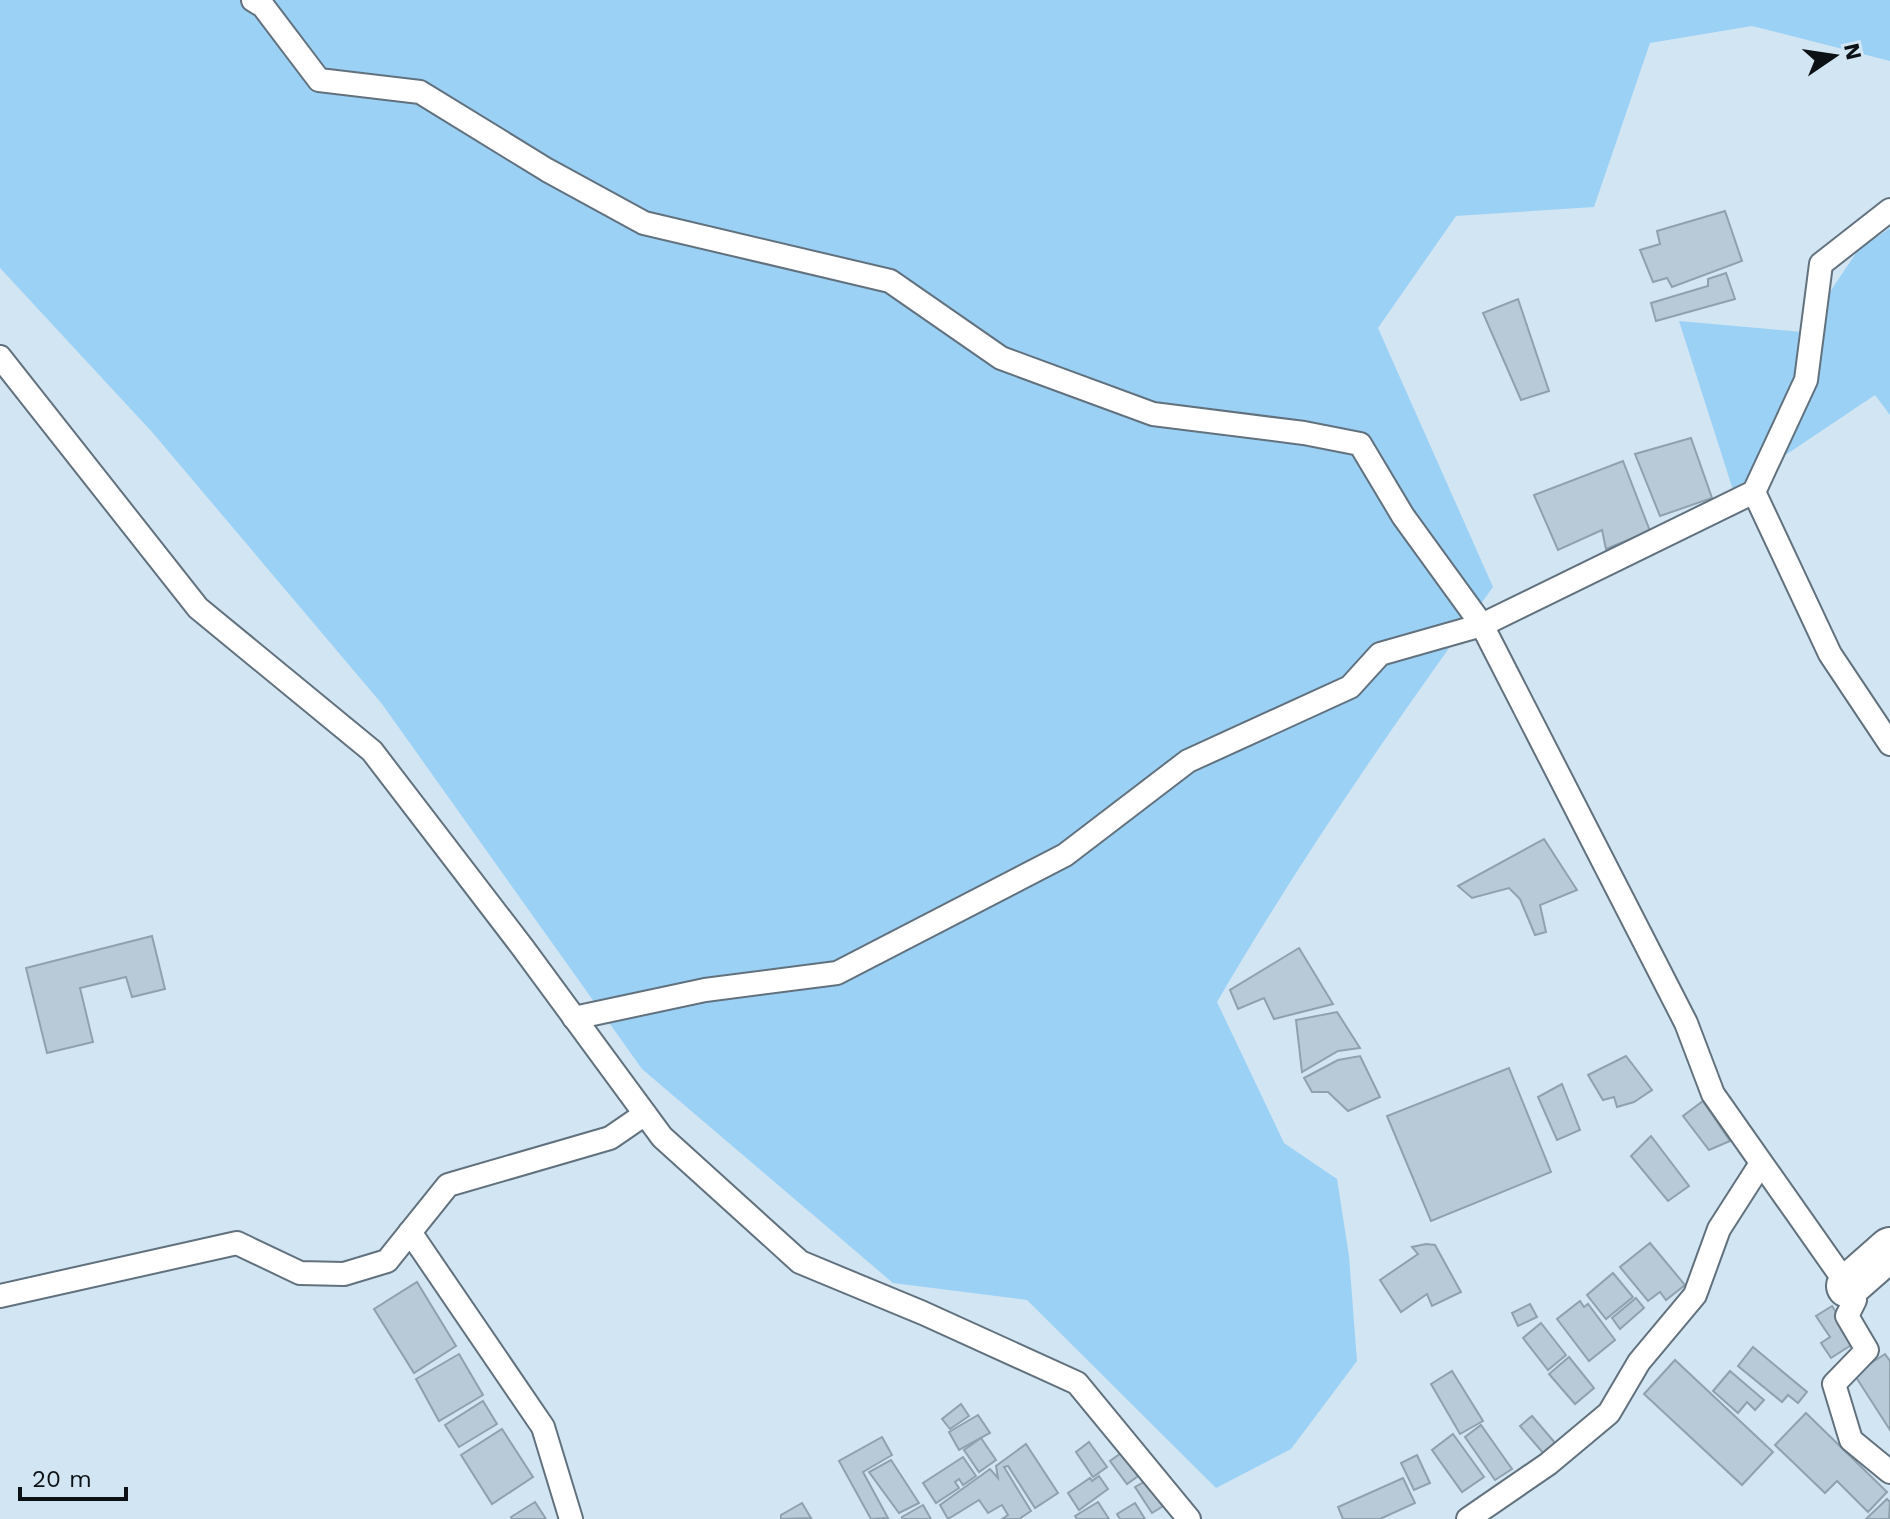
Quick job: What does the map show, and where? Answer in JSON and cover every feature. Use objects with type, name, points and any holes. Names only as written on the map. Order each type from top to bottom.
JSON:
[{"type":"street","points":[[1848,1286],[1890,1249]]},
{"type":"lane","points":[[253,0],[263,6],[319,80],[420,92],[547,170],[644,223],[890,281],[1001,358],[1153,414],[1304,433],[1360,444],[1403,516],[1482,625],[1686,1023],[1713,1094],[1848,1286],[1855,1300],[1847,1316],[1867,1350],[1834,1384],[1851,1440],[1890,1472]]},
{"type":"lane","points":[[574,1018],[705,990],[837,973],[1065,855],[1188,761],[1350,687],[1380,654],[1482,625],[1754,492],[1806,380],[1821,264],[1890,210]]},
{"type":"lane","points":[[0,357],[198,608],[372,751],[662,1137],[800,1262],[923,1313],[1077,1383],[1189,1519]]},
{"type":"lane","points":[[1754,492],[1830,654],[1890,744]]},
{"type":"lane","points":[[0,1296],[237,1243],[300,1273],[344,1274],[387,1261],[448,1185],[610,1138],[645,1114]]},
{"type":"lane","points":[[1468,1519],[1548,1464],[1609,1413],[1639,1362],[1695,1295],[1719,1229],[1760,1165]]},
{"type":"lane","points":[[410,1232],[543,1427],[571,1519]]},
{"type":"shaded area","points":[[0,0],[1890,0],[1890,61],[1752,26],[1650,43],[1594,207],[1456,216],[1378,328],[1493,587],[1350,791],[1217,1002],[1284,1143],[1337,1179],[1349,1256],[1357,1361],[1291,1449],[1216,1488],[1027,1300],[893,1283],[642,1069],[382,704],[152,432],[0,268]]},
{"type":"shaded area","points":[[1890,228],[1890,415],[1875,395],[1733,490],[1679,321],[1803,332],[1858,250]]},
{"type":"building","points":[[1725,211],[1742,261],[1672,287],[1667,278],[1653,282],[1640,250],[1660,244],[1657,231]]},
{"type":"building","points":[[1726,273],[1735,299],[1656,321],[1651,303],[1708,286],[1708,279]]},
{"type":"building","points":[[1518,299],[1549,391],[1521,400],[1483,313]]},
{"type":"building","points":[[1691,438],[1712,498],[1660,516],[1635,454]]},
{"type":"building","points":[[1623,461],[1650,531],[1606,549],[1602,530],[1558,550],[1534,495]]},
{"type":"building","points":[[1544,839],[1577,890],[1540,905],[1546,932],[1535,935],[1520,899],[1509,888],[1472,898],[1458,886]]},
{"type":"building","points":[[152,936],[165,989],[132,997],[126,977],[80,988],[93,1042],[47,1053],[26,968]]},
{"type":"building","points":[[1299,948],[1333,1004],[1274,1019],[1264,998],[1238,1009],[1230,990]]},
{"type":"building","points":[[1337,1012],[1360,1048],[1338,1051],[1302,1072],[1296,1020]]},
{"type":"building","points":[[1360,1056],[1380,1097],[1348,1111],[1328,1092],[1312,1092],[1304,1078],[1338,1060]]},
{"type":"building","points":[[1626,1056],[1652,1090],[1634,1102],[1617,1107],[1614,1097],[1603,1100],[1588,1075]]},
{"type":"building","points":[[1509,1068],[1551,1172],[1431,1221],[1387,1116]]},
{"type":"building","points":[[1562,1084],[1580,1130],[1557,1140],[1538,1097]]},
{"type":"building","points":[[1703,1101],[1730,1141],[1709,1150],[1683,1116]]},
{"type":"building","points":[[1651,1136],[1689,1186],[1668,1201],[1631,1156]]},
{"type":"building","points":[[1650,1243],[1685,1285],[1666,1300],[1660,1292],[1648,1301],[1620,1267]]},
{"type":"building","points":[[1435,1245],[1461,1292],[1432,1306],[1427,1294],[1401,1312],[1380,1280],[1418,1254],[1412,1247]]},
{"type":"building","points":[[1613,1273],[1633,1297],[1606,1319],[1587,1295]]},
{"type":"building","points":[[417,1282],[456,1346],[414,1373],[374,1309]]},
{"type":"building","points":[[1636,1298],[1644,1308],[1620,1329],[1612,1318]]},
{"type":"building","points":[[1580,1301],[1584,1307],[1588,1304],[1615,1340],[1589,1361],[1557,1319]]},
{"type":"building","points":[[1530,1304],[1537,1317],[1518,1326],[1512,1313]]},
{"type":"building","points":[[1832,1306],[1856,1342],[1831,1358],[1821,1343],[1830,1337],[1816,1316]]},
{"type":"building","points":[[1541,1323],[1566,1355],[1548,1370],[1523,1338]]},
{"type":"building","points":[[1753,1347],[1807,1392],[1798,1403],[1788,1395],[1782,1402],[1738,1366]]},
{"type":"building","points":[[459,1354],[483,1395],[439,1421],[416,1379]]},
{"type":"building","points":[[1885,1354],[1890,1361],[1890,1430],[1854,1374]]},
{"type":"building","points":[[1569,1357],[1594,1388],[1575,1404],[1549,1374]]},
{"type":"building","points":[[1675,1360],[1773,1452],[1742,1485],[1644,1394]]},
{"type":"building","points":[[1452,1371],[1483,1421],[1460,1434],[1431,1384]]},
{"type":"building","points":[[1730,1371],[1764,1400],[1755,1410],[1747,1402],[1738,1413],[1713,1391]]},
{"type":"building","points":[[483,1401],[497,1424],[459,1447],[445,1425]]},
{"type":"building","points":[[961,1404],[969,1416],[950,1429],[942,1419]]},
{"type":"building","points":[[1806,1413],[1887,1492],[1868,1512],[1837,1481],[1825,1493],[1775,1445]]},
{"type":"building","points":[[978,1415],[990,1433],[959,1450],[949,1432]]},
{"type":"building","points":[[1532,1416],[1556,1444],[1544,1454],[1520,1426]]},
{"type":"building","points":[[1481,1425],[1512,1469],[1495,1480],[1465,1437]]},
{"type":"building","points":[[502,1429],[533,1477],[492,1504],[461,1455]]},
{"type":"building","points":[[1453,1434],[1484,1477],[1462,1492],[1432,1450]]},
{"type":"building","points":[[882,1437],[892,1455],[863,1472],[888,1518],[871,1519],[839,1461]]},
{"type":"building","points":[[981,1438],[996,1460],[979,1472],[964,1450]]},
{"type":"building","points":[[1089,1442],[1107,1467],[1093,1477],[1076,1452]]},
{"type":"building","points":[[1026,1444],[1058,1493],[1035,1508],[1008,1466],[1004,1467],[1031,1511],[1019,1519],[1002,1519],[1008,1515],[1002,1505],[988,1513],[979,1500],[948,1519],[940,1505],[990,1469],[998,1478],[996,1466]]},
{"type":"building","points":[[1124,1451],[1141,1474],[1127,1484],[1110,1461]]},
{"type":"building","points":[[1417,1455],[1430,1483],[1414,1490],[1401,1463]]},
{"type":"building","points":[[963,1457],[976,1476],[963,1485],[959,1479],[955,1482],[959,1488],[936,1503],[923,1483]]},
{"type":"building","points":[[891,1460],[919,1503],[899,1513],[869,1472]]},
{"type":"building","points":[[1099,1476],[1108,1489],[1079,1510],[1068,1493],[1090,1478],[1092,1481]]},
{"type":"building","points":[[1403,1478],[1415,1503],[1380,1519],[1343,1519],[1338,1507]]},
{"type":"building","points":[[1149,1479],[1165,1505],[1152,1513],[1135,1487]]},
{"type":"building","points":[[1887,1499],[1890,1502],[1889,1519],[1866,1519]]},
{"type":"building","points":[[535,1502],[546,1519],[512,1519],[511,1517]]},
{"type":"building","points":[[1098,1502],[1109,1519],[1077,1519],[1075,1516]]},
{"type":"building","points":[[802,1503],[811,1518],[781,1519],[781,1515]]},
{"type":"building","points":[[1135,1503],[1145,1519],[1120,1519],[1117,1514]]},
{"type":"building","points":[[923,1505],[931,1519],[902,1519],[902,1517]]}]
